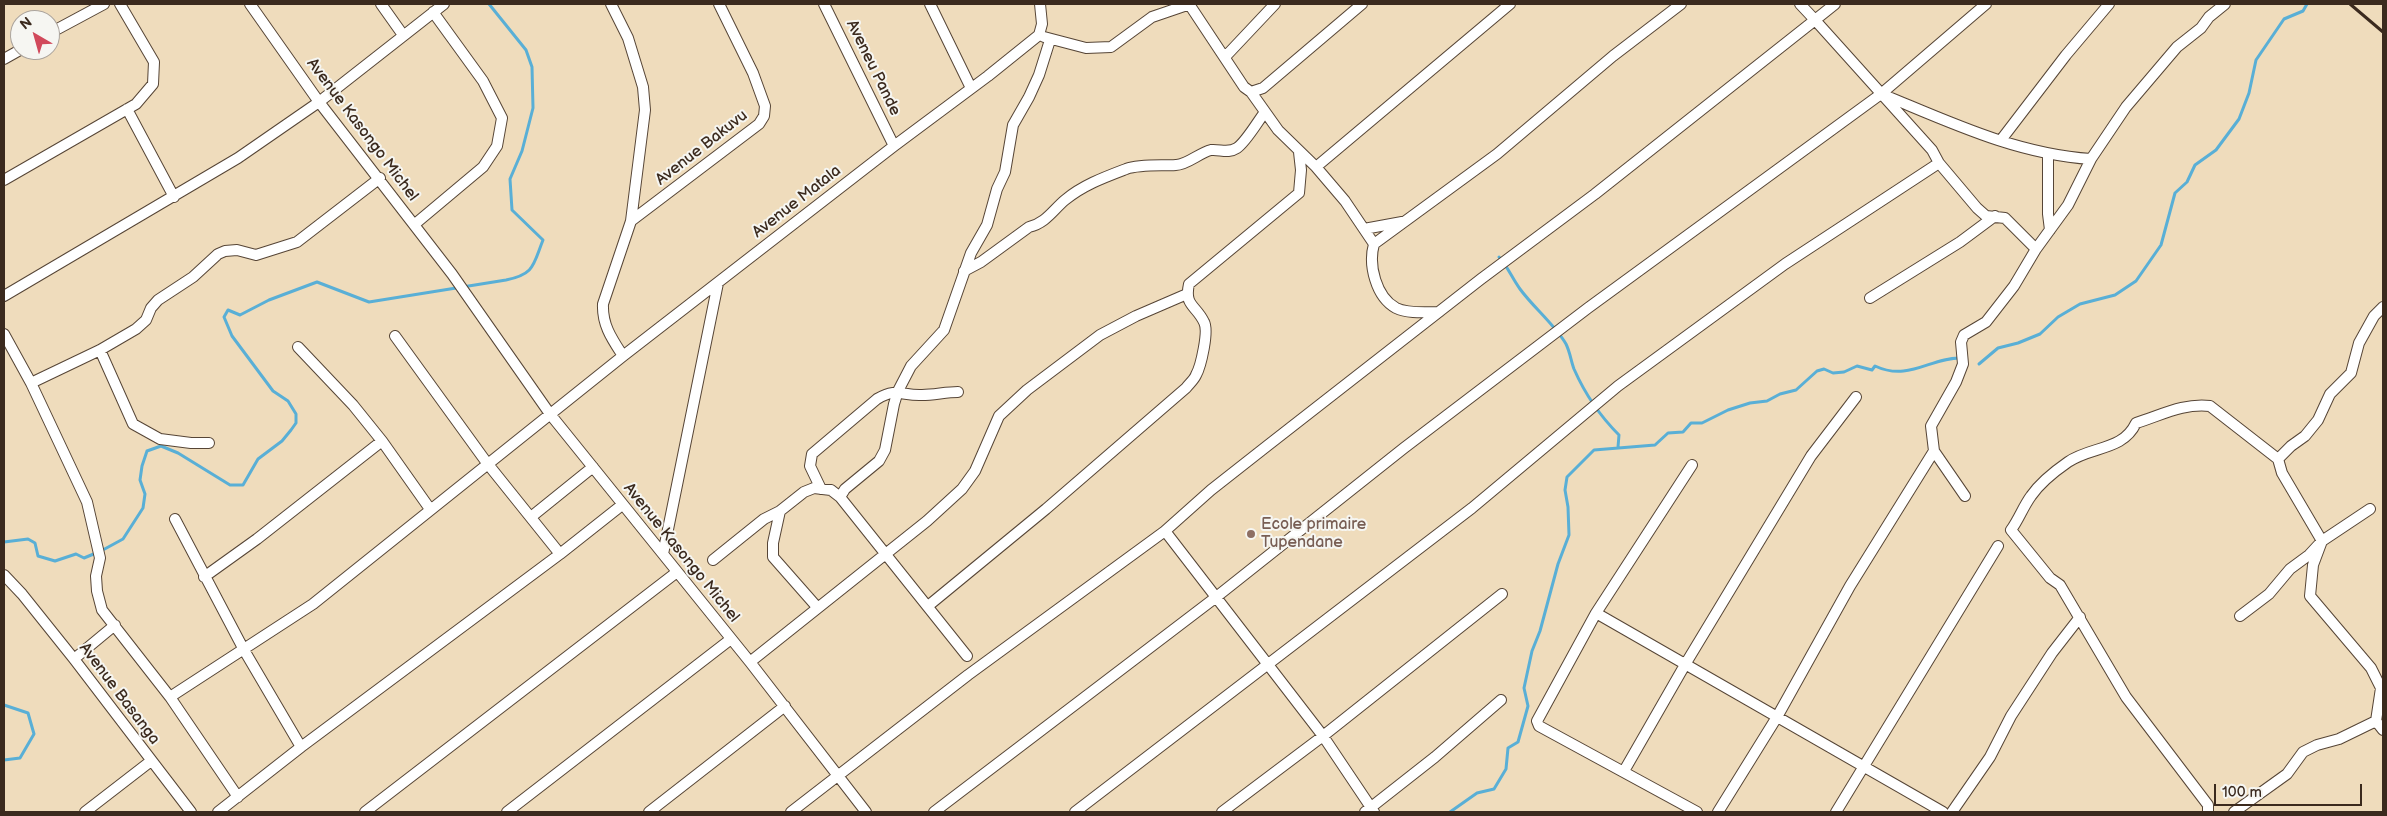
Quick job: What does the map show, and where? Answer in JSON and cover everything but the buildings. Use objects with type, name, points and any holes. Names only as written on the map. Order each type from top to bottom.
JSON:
[{"type":"street","points":[[60,28],[104,4]]},
{"type":"street","points":[[4,180],[136,104],[154,84],[154,62],[120,4]]},
{"type":"street","name":"Avenue Kasongo Michel","points":[[250,4],[319,102],[380,178],[478,309],[550,414],[785,706],[866,812]]},
{"type":"street","points":[[380,4],[403,35]]},
{"type":"street","points":[[4,296],[238,158],[319,102],[444,4]]},
{"type":"street","points":[[611,4],[628,38],[643,88],[645,110],[631,221],[603,304],[603,317],[608,334],[623,356]]},
{"type":"street","points":[[721,8],[730,4]]},
{"type":"street","name":"Aveneu Pande","points":[[824,4],[894,146]]},
{"type":"street","points":[[930,4],[971,88]]},
{"type":"street","points":[[1040,4],[1042,24],[1039,35],[1050,40],[1086,48],[1111,47],[1152,17],[1189,4],[1244,88],[1252,92],[1265,112],[1298,152],[1316,167],[1345,201],[1374,244]]},
{"type":"street","points":[[1225,57],[1275,4]]},
{"type":"street","points":[[1252,92],[1263,88],[1362,4]]},
{"type":"street","points":[[1316,167],[1510,4]]},
{"type":"street","points":[[1439,312],[1397,308],[1387,301],[1375,280],[1372,267],[1371,254],[1374,244],[1497,154],[1613,56],[1681,4]]},
{"type":"street","points":[[1800,4],[1932,150],[1939,162],[1977,208],[1986,216],[2005,218],[2036,249]]},
{"type":"street","points":[[791,812],[968,675],[1165,531],[1211,490],[1594,194],[1835,4]]},
{"type":"street","points":[[934,812],[1215,598],[1396,454],[1588,308],[1881,94],[1986,4]]},
{"type":"street","points":[[2001,140],[2066,55],[2109,4]]},
{"type":"street","points":[[1965,496],[1942,466],[1934,451],[1931,426],[1956,382],[1963,364],[1961,342],[1964,335],[1986,322],[2014,286],[2036,249],[2068,205],[2091,159],[2126,107],[2177,47],[2201,28],[2209,17],[2225,4]]},
{"type":"street","name":"Avenue Bakuvu","points":[[631,221],[759,124],[764,116],[765,106],[753,73],[721,8]]},
{"type":"street","points":[[415,224],[483,167],[496,146],[502,118],[483,81],[433,12]]},
{"type":"street","name":"Avenue Matala","points":[[170,696],[313,604],[623,356],[1039,35]]},
{"type":"street","points":[[840,497],[845,489],[879,462],[890,433],[898,391],[911,366],[944,330],[964,271],[977,241],[987,226],[997,189],[1005,172],[1013,125],[1036,82],[1050,40]]},
{"type":"street","points":[[1881,94],[1982,136],[2048,155],[2091,159]]},
{"type":"street","points":[[127,109],[174,197]]},
{"type":"street","points":[[964,271],[981,262],[1029,227],[1038,225],[1054,212],[1064,200],[1089,183],[1128,168],[1177,165],[1205,152],[1216,149],[1228,152],[1238,148],[1265,112]]},
{"type":"street","points":[[928,606],[1058,499],[1186,388],[1196,375],[1206,336],[1205,322],[1190,303],[1187,294],[1189,284],[1298,193],[1301,170],[1298,152]]},
{"type":"street","points":[[2048,155],[2048,214],[2050,230]]},
{"type":"street","points":[[1075,812],[1472,508],[1618,386],[1785,264],[1939,162]]},
{"type":"street","points":[[31,384],[100,350],[136,329],[146,320],[151,308],[158,300],[193,277],[218,254],[225,250],[237,250],[256,256],[298,242],[380,178]]},
{"type":"street","points":[[1870,298],[1960,242],[1995,216]]},
{"type":"street","points":[[1364,229],[1394,224],[1409,219]]},
{"type":"street","points":[[663,554],[718,283]]},
{"type":"street","points":[[750,662],[926,522],[962,489],[975,471],[999,416],[1027,390],[1100,335],[1136,316],[1187,294]]},
{"type":"street","points":[[2278,459],[2305,436],[2318,420],[2330,394],[2350,373],[2359,343],[2374,316],[2383,307]]},
{"type":"street","points":[[4,334],[31,384],[87,502],[100,558],[96,576],[97,592],[102,610],[170,696],[238,797]]},
{"type":"street","points":[[394,336],[487,463],[560,554]]},
{"type":"street","points":[[298,347],[353,406],[382,441],[430,509]]},
{"type":"street","points":[[100,350],[133,424],[160,439],[209,443]]},
{"type":"street","points":[[821,488],[810,466],[812,454],[877,400],[887,393],[898,391],[918,395],[958,392]]},
{"type":"street","points":[[1624,772],[1686,663],[1811,456],[1856,397]]},
{"type":"street","points":[[2210,810],[2126,697],[2060,585],[2050,578],[2012,530],[2032,495],[2058,470],[2082,454],[2124,440],[2133,431],[2136,422],[2195,404],[2210,406],[2278,459],[2282,473],[2322,541]]},
{"type":"street","points":[[204,577],[257,539],[382,441]]},
{"type":"street","points":[[1718,812],[1777,717],[1850,586],[1934,451]]},
{"type":"street","points":[[1692,464],[1596,613],[1537,721],[1540,726],[1697,812]]},
{"type":"street","points":[[531,516],[593,467]]},
{"type":"street","points":[[713,560],[764,519],[780,511],[804,492],[821,488],[831,490],[840,497],[967,656]]},
{"type":"street","points":[[218,812],[300,747],[560,554],[622,505]]},
{"type":"street","points":[[2240,616],[2269,594],[2290,569],[2309,555],[2322,541],[2370,509]]},
{"type":"street","points":[[780,511],[773,543],[773,557],[817,607]]},
{"type":"street","points":[[175,519],[244,650],[300,747]]},
{"type":"street","points":[[1165,531],[1323,736],[1370,811],[1501,700]]},
{"type":"street","points":[[2234,812],[2287,774],[2303,752],[2317,745],[2339,739],[2376,721],[2381,702],[2381,688],[2371,668],[2310,596],[2313,565],[2322,541]]},
{"type":"street","points":[[1836,812],[1998,546]]},
{"type":"street","points":[[365,812],[677,572]]},
{"type":"street","name":"Avenue Basanga","points":[[4,575],[22,594],[74,659],[191,812]]},
{"type":"street","points":[[1222,812],[1323,736],[1502,594]]},
{"type":"street","points":[[1596,613],[1943,812]]},
{"type":"street","points":[[1952,812],[1990,756],[2011,716],[2052,653],[2080,616]]},
{"type":"street","points":[[74,659],[115,625]]},
{"type":"street","points":[[507,812],[731,639]]},
{"type":"street","points":[[649,812],[785,706]]},
{"type":"street","points":[[2376,721],[2383,730]]},
{"type":"street","points":[[85,812],[151,761]]},
{"type":"waterway","points":[[101,551],[123,539],[143,508],[145,494],[140,480],[147,451],[161,446],[178,453],[230,485],[243,485],[258,459],[282,441],[296,423],[296,414],[288,401],[273,391],[232,336],[224,317],[228,310],[240,315],[269,300],[317,282],[369,302],[516,278],[532,267],[543,240],[512,210],[510,179],[522,151],[533,108],[532,67],[526,50],[489,4]]},
{"type":"waterway","points":[[1979,364],[1998,348],[2018,343],[2040,334],[2058,317],[2080,304],[2115,295],[2136,281],[2161,245],[2175,193],[2187,182],[2195,165],[2216,150],[2239,119],[2249,93],[2256,60],[2284,19],[2303,11],[2307,4]]},
{"type":"waterway","points":[[1499,257],[1520,289],[1566,344],[1574,369],[1588,396],[1619,435],[1618,447]]},
{"type":"waterway","points":[[1450,812],[1477,793],[1494,789],[1506,769],[1508,748],[1518,742],[1528,706],[1524,688],[1532,651],[1540,631],[1558,564],[1569,535],[1565,490],[1567,477],[1594,450],[1655,445],[1668,433],[1683,432],[1691,423],[1702,423],[1728,410],[1750,403],[1767,401],[1780,394],[1796,390],[1817,371],[1824,369],[1833,373],[1844,372],[1857,366],[1872,370],[1875,366],[1899,371],[1961,358]]},
{"type":"waterway","points":[[4,542],[28,539],[35,543],[38,556],[55,561],[76,554],[84,558],[96,553]]},
{"type":"waterway","points":[[4,705],[28,713],[34,734],[20,758],[4,760]]},
{"type":"railway","points":[[2350,4],[2383,32]]},
{"type":"place","name":"Ecole primaire Tupendane","points":[[1251,534]]}]
